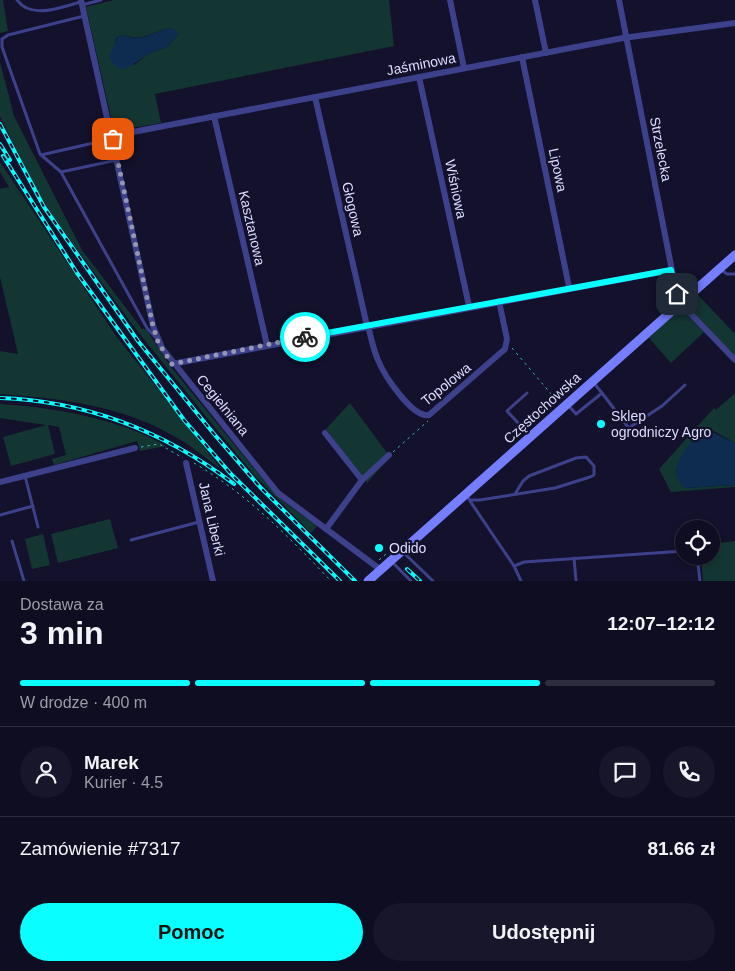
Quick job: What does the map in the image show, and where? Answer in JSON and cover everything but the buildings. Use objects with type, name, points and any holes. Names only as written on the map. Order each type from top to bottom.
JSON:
[{"type":"main road","name":"Częstochowska","points":[[368,581],[402,550],[467,498],[563,403],[593,382],[735,255]]},
{"type":"street","points":[[450,0],[464,68]]},
{"type":"street","points":[[535,0],[546,53]]},
{"type":"street","name":"Strzelecka","points":[[619,0],[671,270],[676,292],[681,303]]},
{"type":"street","name":"Cegielniana","points":[[82,2],[158,342],[172,364],[278,493],[381,570]]},
{"type":"street","name":"Jaśminowa","points":[[112,137],[522,57],[626,38],[735,23]]},
{"type":"street","name":"Lipowa","points":[[522,57],[569,287]]},
{"type":"street","name":"Wiśniowa","points":[[418,77],[469,306]]},
{"type":"street","name":"Głogowa","points":[[315,97],[368,326]]},
{"type":"street","name":"Kasztanowa","points":[[214,116],[267,345]]},
{"type":"street","points":[[172,364],[569,287],[671,270]]},
{"type":"street","points":[[499,301],[507,343]]},
{"type":"street","points":[[681,303],[735,360]]},
{"type":"street","name":"Topolowa","points":[[368,326],[377,358],[387,376],[414,411],[422,416],[430,416],[500,355],[507,343]]},
{"type":"street","points":[[326,433],[362,480]]},
{"type":"street","points":[[0,482],[135,448]]},
{"type":"street","points":[[326,529],[362,480],[389,455]]},
{"type":"street","name":"Jana Liberki","points":[[186,463],[213,581]]},
{"type":"lane","points":[[17,0],[23,7],[34,11],[101,0]]},
{"type":"lane","points":[[85,16],[8,35],[2,39],[2,47],[41,155],[61,172],[147,328],[158,342]]},
{"type":"lane","points":[[41,155],[112,137]]},
{"type":"lane","points":[[61,172],[117,160]]},
{"type":"lane","points":[[720,269],[727,274],[735,274]]},
{"type":"lane","points":[[593,382],[628,427]]},
{"type":"lane","points":[[615,437],[662,406],[685,385]]},
{"type":"lane","points":[[527,393],[507,411],[531,436]]},
{"type":"lane","points":[[563,403],[576,414],[602,393]]},
{"type":"lane","points":[[515,494],[523,481],[529,476],[576,458],[586,458],[594,466],[594,475],[585,480],[555,488],[515,494],[467,498],[514,566],[521,581]]},
{"type":"lane","points":[[25,475],[38,527]]},
{"type":"lane","points":[[0,515],[33,506]]},
{"type":"lane","points":[[131,540],[200,522]]},
{"type":"lane","points":[[12,541],[24,581]]},
{"type":"lane","points":[[402,550],[433,581]]},
{"type":"lane","points":[[514,566],[524,562],[675,551]]},
{"type":"lane","points":[[574,558],[576,581]]},
{"type":"lane","points":[[391,561],[411,581]]},
{"type":"lane","points":[[699,565],[700,581]]},
{"type":"path","points":[[507,343],[563,403]]},
{"type":"path","points":[[389,455],[429,420],[430,416]]},
{"type":"path","points":[[135,448],[159,444],[213,475],[260,510],[331,581]]},
{"type":"path","points":[[180,455],[186,463]]},
{"type":"green space","points":[[0,0],[3,0],[8,31],[0,33]]},
{"type":"green space","points":[[114,0],[389,0],[394,46],[155,94],[161,123],[114,131],[86,7]],"holes":[[[171,28],[178,35],[167,47],[148,54],[134,65],[115,43],[116,38],[122,35],[143,37]]]},
{"type":"green space","points":[[0,62],[14,116],[82,250],[142,329],[146,329],[171,367],[265,482],[285,503],[317,526],[311,533],[255,476],[207,418],[131,323],[53,216],[35,187],[0,116]]},
{"type":"green space","points":[[0,162],[116,336],[221,469],[177,438],[130,416],[65,401],[0,394],[0,351],[18,354],[0,277],[0,189],[9,187],[0,172]]},
{"type":"green space","points":[[698,295],[735,334],[735,357],[690,310],[691,301]]},
{"type":"green space","points":[[675,314],[687,315],[704,332],[671,363],[649,338]]},
{"type":"green space","points":[[735,393],[735,443],[712,430],[676,471],[679,481],[686,488],[735,485],[735,487],[671,492],[659,469],[714,408],[716,410]]},
{"type":"green space","points":[[350,403],[390,457],[367,483],[326,429]]},
{"type":"green space","points":[[0,404],[64,411],[86,416],[128,428],[166,446],[140,451],[137,441],[54,465],[52,459],[66,455],[59,427],[48,425],[55,454],[11,466],[3,437],[46,425],[0,418]]},
{"type":"green space","points":[[110,519],[118,548],[58,563],[51,534]]},
{"type":"green space","points":[[43,534],[50,565],[32,569],[25,539]]},
{"type":"green space","points":[[735,541],[735,581],[703,581],[702,565],[720,565],[720,543]]},
{"type":"water","points":[[171,28],[177,31],[178,35],[167,47],[148,54],[128,68],[118,69],[109,58],[117,38],[122,35],[137,38]]},
{"type":"water","points":[[708,430],[735,443],[735,485],[686,488],[679,482],[676,474],[677,465],[693,440]]},
{"type":"railway","points":[[0,124],[44,207],[138,341],[260,487],[355,581]]},
{"type":"railway","points":[[0,144],[10,160]]},
{"type":"railway","points":[[3,156],[77,273],[184,420],[231,474],[340,581]]},
{"type":"railway","points":[[0,398],[64,405],[124,423],[181,449],[208,465],[234,484]]},
{"type":"railway","points":[[407,569],[420,581]]},
{"type":"way so far","points":[[113,139],[153,326],[158,342],[172,364],[305,337]]},
{"type":"place","name":"Sklep ogrodniczy Agro","points":[[601,424]]},
{"type":"place","name":"Odido","points":[[379,548]]},
{"type":"route","points":[[305,337],[569,287],[671,270],[677,294]]}]
